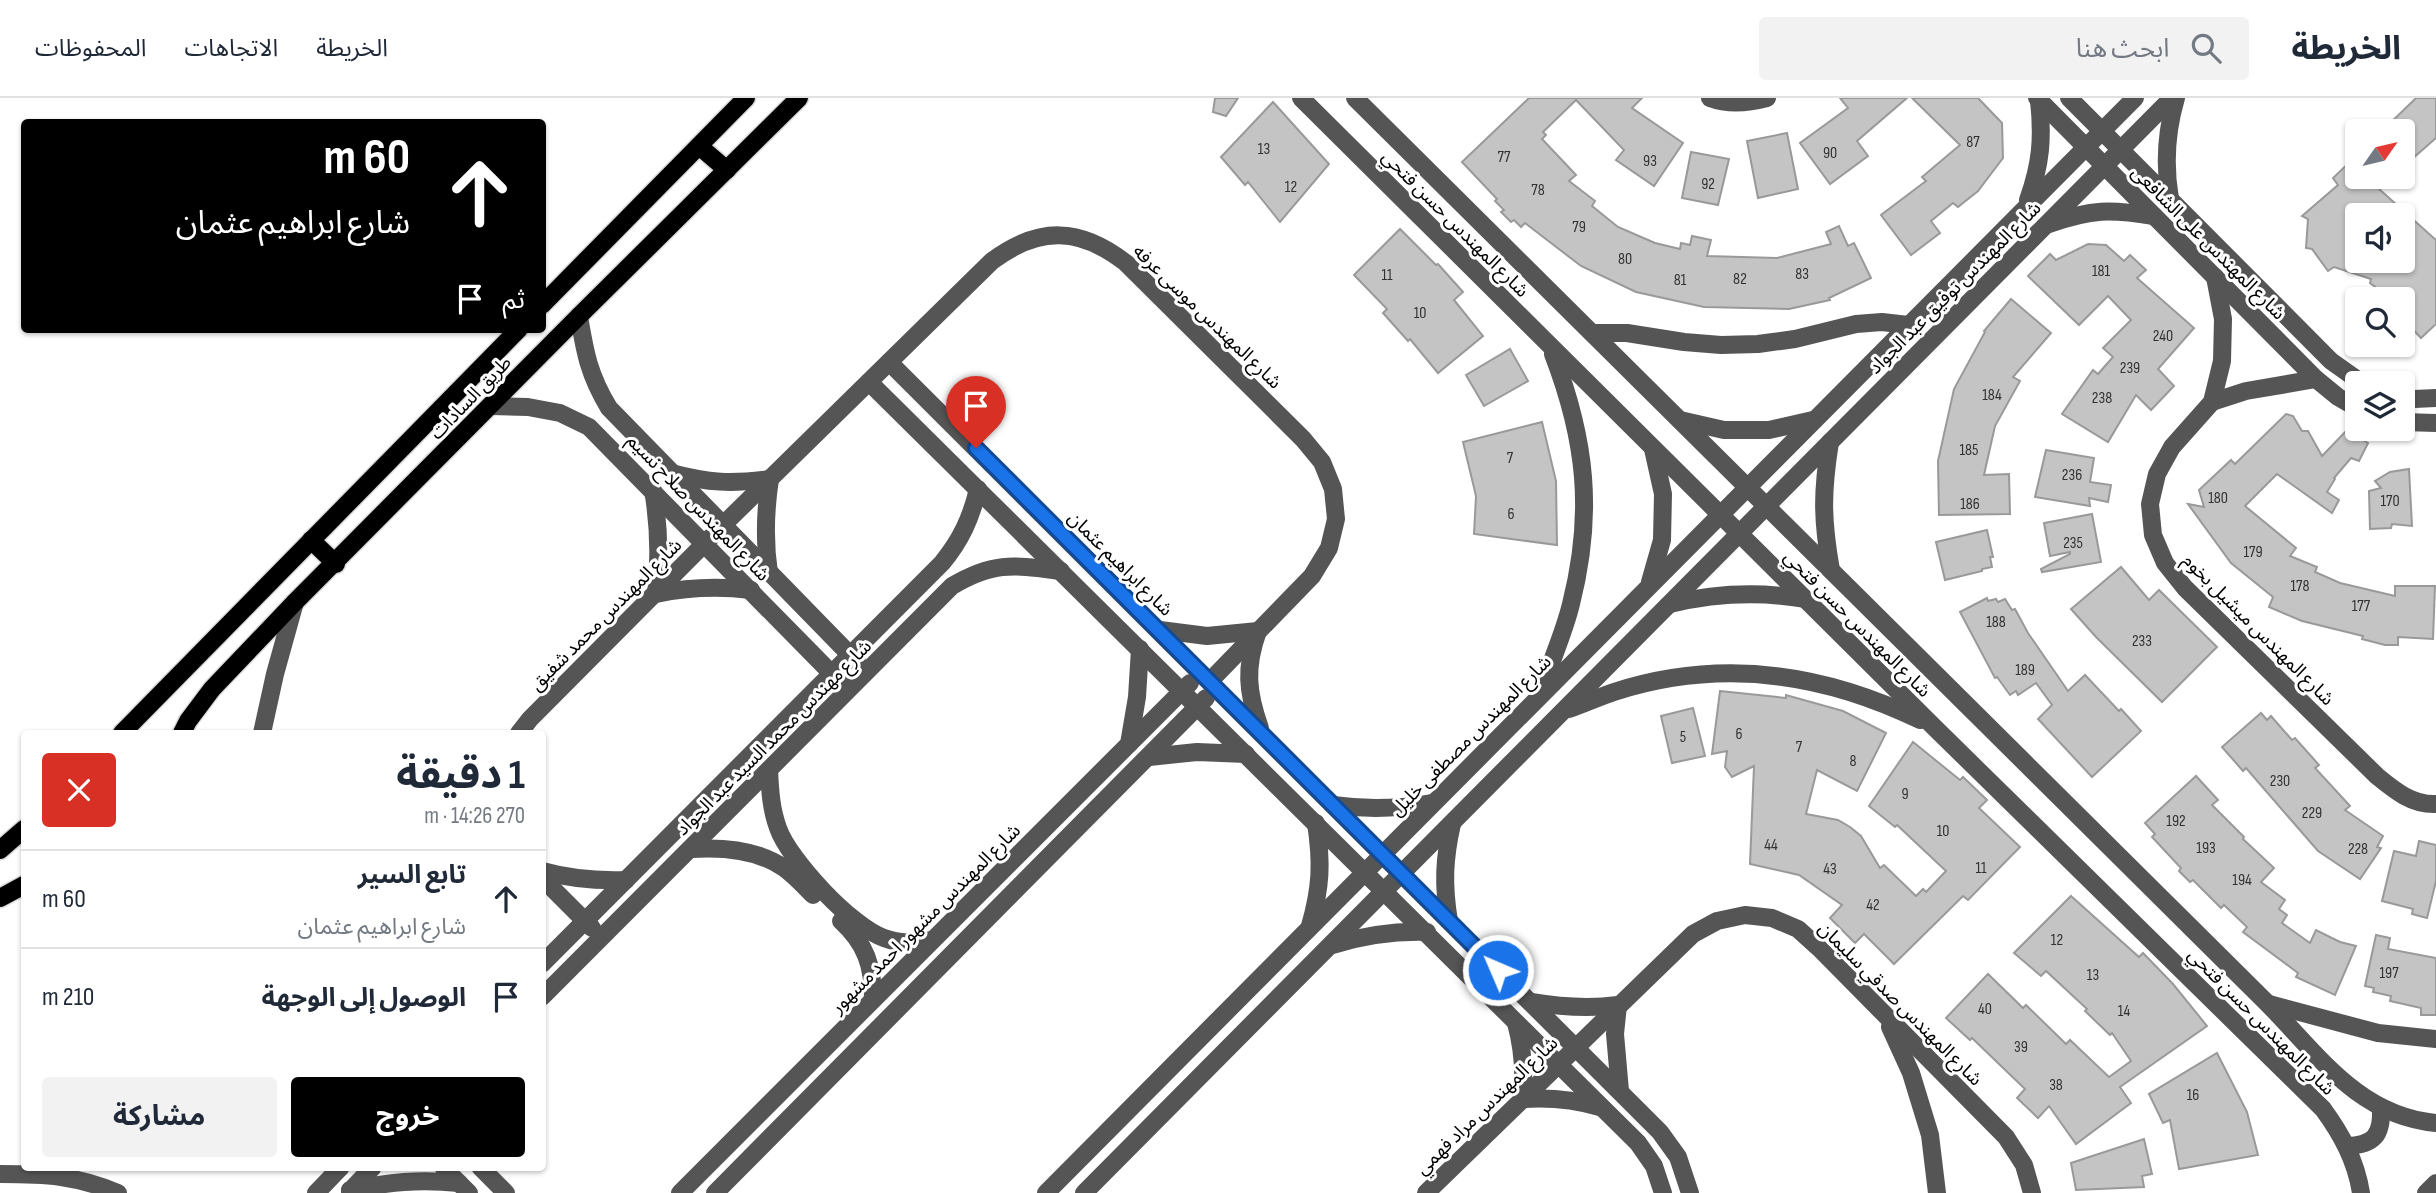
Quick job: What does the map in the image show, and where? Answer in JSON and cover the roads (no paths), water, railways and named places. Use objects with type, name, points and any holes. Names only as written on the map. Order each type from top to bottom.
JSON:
[{"type":"main road","points":[[546,301],[746,98]]},
{"type":"main road","name":"طريق السادات","points":[[184,730],[212,689],[295,602],[336,564],[579,316],[799,98]]},
{"type":"main road","points":[[699,146],[727,170]]},
{"type":"main road","name":"طريق السادات","points":[[125,730],[515,333]]},
{"type":"main road","points":[[311,540],[336,564]]},
{"type":"main road","points":[[0,850],[21,832]]},
{"type":"main road","points":[[0,898],[21,887]]},
{"type":"street","name":"شارع المهندس حسن فتحي","points":[[1301,98],[2323,1110],[2347,1146],[2361,1193]]},
{"type":"street","name":"شارع المهندس حسن فتحي","points":[[1354,98],[2268,1004],[2347,1086],[2381,1109],[2416,1121],[2436,1123]]},
{"type":"street","points":[[1710,98],[1721,102],[1750,103],[1767,98]]},
{"type":"street","name":"شارع المهندس على الشافعى","points":[[2069,98],[2331,361],[2345,371]]},
{"type":"street","name":"شارع المهندس توفيق عبد الجواد","points":[[1746,486],[2135,98]]},
{"type":"street","points":[[2170,199],[2166,150],[2174,98]]},
{"type":"street","name":"شارع المهندس توفيق عبد الجواد","points":[[1767,506],[2174,98]]},
{"type":"street","points":[[2026,207],[2038,173],[2043,137],[2038,99]]},
{"type":"street","name":"شارع المهندس على الشافعى","points":[[2038,99],[2316,379],[2345,401]]},
{"type":"street","points":[[2046,225],[2081,213],[2118,210],[2154,216]]},
{"type":"street","name":"شارع المهندس موسى عرفه","points":[[723,526],[992,261],[1012,246],[1035,237],[1059,235],[1084,238],[1107,248],[1126,263],[1303,439],[1322,462],[1333,489],[1336,519],[1329,548],[1312,576],[1208,681]]},
{"type":"street","name":"شارع المهندس ميشيل بخوم","points":[[2215,277],[2223,319],[2222,361],[2212,402],[2172,447],[2157,474],[2150,504],[2153,535],[2165,563],[2185,588],[2377,776],[2400,794],[2428,804],[2436,804]]},
{"type":"street","name":"شارع المهندس صلاح نسيم","points":[[579,316],[585,354],[594,382],[609,408],[867,672]]},
{"type":"street","points":[[1592,333],[1627,333],[1721,345],[1795,340],[1856,324],[1908,326]]},
{"type":"street","points":[[1540,694],[1571,606],[1581,554],[1585,501],[1581,449],[1569,397],[1550,347]]},
{"type":"street","name":"شارع ابراهيم عثمان","points":[[889,362],[1660,1132],[1678,1157],[1690,1193]]},
{"type":"street","points":[[2212,402],[2258,388],[2316,379]]},
{"type":"street","points":[[869,382],[1604,1108],[1638,1143],[1654,1166],[1664,1193]]},
{"type":"street","points":[[2415,399],[2436,398]]},
{"type":"street","name":"شارع المهندس صلاح نسيم","points":[[491,406],[528,407],[560,413],[589,427],[848,690]]},
{"type":"street","points":[[1680,420],[1724,430],[1769,430],[1813,420]]},
{"type":"street","points":[[2415,422],[2436,423]]},
{"type":"street","points":[[1830,442],[1823,495],[1823,528],[1831,570]]},
{"type":"street","points":[[1649,584],[1662,540],[1663,494],[1653,449]]},
{"type":"street","points":[[671,473],[704,482],[737,483],[770,479],[765,510],[769,573]]},
{"type":"street","name":"شارع المهندس مصطفى خليل","points":[[1046,1193],[1746,486]]},
{"type":"street","name":"شارع مهندس محمد السيد عبد الجواد","points":[[546,960],[942,564],[959,541],[971,516],[978,489]]},
{"type":"street","points":[[653,490],[659,524],[656,594],[687,587],[719,586],[751,590]]},
{"type":"street","points":[[1084,1193],[1767,506]]},
{"type":"street","name":"شارع المهندس محمد شفيق","points":[[521,730],[723,526]]},
{"type":"street","name":"شارع مهندس محمد السيد عبد الجواد","points":[[546,993],[952,586],[975,572],[1000,566],[1061,571]]},
{"type":"street","points":[[1670,604],[1703,596],[1737,593],[1771,593],[1805,599]]},
{"type":"street","points":[[263,730],[295,602]]},
{"type":"street","points":[[1160,630],[1208,636],[1258,631],[1250,654],[1248,681],[1262,732]]},
{"type":"street","points":[[1129,744],[1137,697],[1140,649]]},
{"type":"street","points":[[1562,712],[1614,692],[1667,679],[1722,673],[1777,676],[1832,685],[1884,703],[1934,727]]},
{"type":"street","points":[[715,1193],[1198,707],[1208,681]]},
{"type":"street","name":"شارع المهندس مشهور احمد مشهور","points":[[680,1193],[1182,691],[1208,681]]},
{"type":"street","points":[[1149,757],[1198,752],[1247,754]]},
{"type":"street","points":[[769,770],[770,800],[778,830],[792,856],[866,953],[873,977],[873,999]]},
{"type":"street","points":[[1333,805],[1388,809],[1432,803]]},
{"type":"street","points":[[1310,926],[1319,892],[1321,858],[1316,823]]},
{"type":"street","points":[[1449,920],[1444,888],[1445,855],[1452,823]]},
{"type":"street","points":[[691,849],[715,847],[761,856],[783,867],[860,926],[882,938],[907,944],[931,940]]},
{"type":"street","points":[[546,872],[594,881],[626,880]]},
{"type":"street","points":[[546,882],[602,938]]},
{"type":"street","name":"شارع المهندس صدقي سليمان","points":[[1575,1047],[1693,934],[1717,920],[1745,915],[1772,918],[1798,929],[1819,948],[2006,1137],[2024,1165],[2032,1193]]},
{"type":"street","points":[[1330,946],[1361,936],[1394,931],[1427,932]]},
{"type":"street","points":[[1531,1002],[1589,1009],[1618,1005],[1615,1034],[1620,1091]]},
{"type":"street","points":[[2268,1004],[2378,1033],[2436,1039]]},
{"type":"street","points":[[1884,1014],[1912,1073],[1930,1135],[1937,1193]]},
{"type":"street","points":[[1514,1019],[1522,1045],[1525,1072],[1522,1099],[1550,1097],[1577,1100],[1604,1108]]},
{"type":"street","name":"شارع المهندس مراد فهمي","points":[[1426,1193],[1575,1047]]},
{"type":"street","points":[[2347,1146],[2362,1146],[2375,1138],[2381,1124],[2381,1109]]},
{"type":"street","points":[[316,1193],[337,1171]]},
{"type":"street","points":[[349,1192],[369,1171]]},
{"type":"street","points":[[447,1171],[464,1188]]},
{"type":"street","points":[[484,1171],[506,1193]]},
{"type":"street","points":[[0,1174],[63,1175],[118,1193]]},
{"type":"street","points":[[349,1192],[386,1182],[423,1180],[464,1188]]},
{"type":"street","points":[[2426,1193],[2436,1183]]}]
